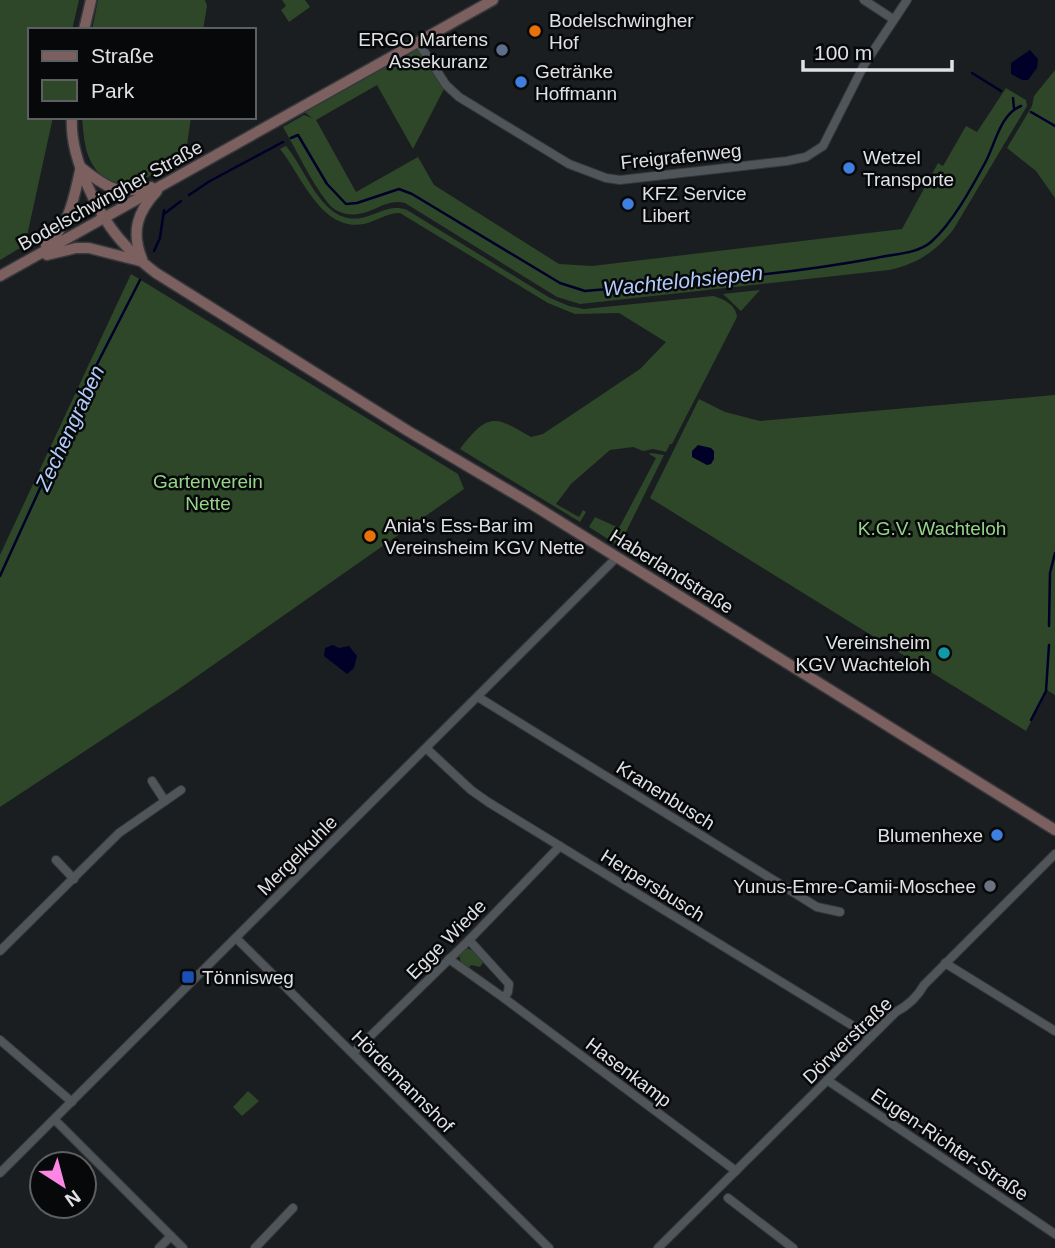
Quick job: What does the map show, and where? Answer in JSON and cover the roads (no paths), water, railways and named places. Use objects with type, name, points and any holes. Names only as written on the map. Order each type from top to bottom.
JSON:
[{"type":"street","points":[[84,28],[91,0]]},
{"type":"street","name":"Bodelschwingher Straße","points":[[0,276],[493,0]]},
{"type":"street","points":[[864,0],[893,19]]},
{"type":"street","name":"Freigrafenweg","points":[[418,42],[446,85],[459,97],[569,164],[592,175],[620,180],[806,157],[823,146],[864,65],[907,0]]},
{"type":"street","points":[[34,258],[59,234],[74,203],[81,167],[74,147],[72,119]]},
{"type":"street","points":[[81,167],[104,184],[121,191],[132,192],[163,184]]},
{"type":"street","name":"Haberlandstraße","points":[[81,167],[104,218],[127,247],[167,280],[408,432],[530,503],[1055,830]]},
{"type":"street","points":[[143,262],[138,251],[136,224],[142,207],[163,184]]},
{"type":"street","points":[[34,258],[76,248],[89,248],[143,262]]},
{"type":"street","name":"Mergelkuhle","points":[[0,1173],[616,558]]},
{"type":"street","name":"Kranenbusch","points":[[478,697],[817,907],[840,912]]},
{"type":"street","name":"Herpersbusch","points":[[427,748],[471,790],[871,1037]]},
{"type":"street","points":[[152,781],[165,801]]},
{"type":"street","points":[[0,951],[119,833],[181,790]]},
{"type":"street","name":"Egge Wiede","points":[[352,1053],[449,960],[560,846]]},
{"type":"street","name":"Dörwerstraße","points":[[658,1248],[895,1012],[905,1007],[945,963],[1055,854]]},
{"type":"street","points":[[56,860],[74,879]]},
{"type":"street","name":"Hördemannshof","points":[[236,938],[549,1248]]},
{"type":"street","points":[[469,940],[509,984],[504,998]]},
{"type":"street","name":"Hasenkamp","points":[[449,960],[736,1171]]},
{"type":"street","points":[[945,963],[1055,1031]]},
{"type":"street","points":[[0,1040],[72,1102]]},
{"type":"street","name":"Eugen-Richter-Straße","points":[[827,1080],[1055,1234]]},
{"type":"street","points":[[55,1120],[184,1248]]},
{"type":"street","points":[[728,1198],[793,1248]]},
{"type":"street","points":[[255,1248],[293,1208]]},
{"type":"street","points":[[159,1248],[171,1236]]},
{"type":"water","points":[[1030,50],[1038,59],[1037,68],[1028,80],[1022,80],[1011,74],[1011,63]]},
{"type":"water","points":[[698,445],[714,451],[711,464],[707,465],[692,457],[692,451]]},
{"type":"water","points":[[333,645],[339,648],[349,646],[357,656],[354,668],[347,674],[324,656],[325,648]]},
{"type":"waterway","points":[[972,73],[1001,91]]},
{"type":"waterway","points":[[1013,98],[1014,108]]},
{"type":"waterway","name":"Wachtelohsiepen","points":[[291,138],[298,135],[327,184],[346,204],[399,189],[412,194],[560,283],[585,291],[804,269],[919,249],[931,242],[954,215],[985,163],[1003,123],[1021,106]]},
{"type":"waterway","name":"Wachtelohsiepen","points":[[1031,112],[1055,126]]},
{"type":"waterway","name":"Wachtelohsiepen","points":[[189,195],[283,142]]},
{"type":"waterway","name":"Wachtelohsiepen","points":[[164,214],[181,201]]},
{"type":"waterway","name":"Wachtelohsiepen","points":[[154,251],[160,238],[164,210]]},
{"type":"waterway","name":"Zechengraben","points":[[0,576],[94,370],[140,280]]},
{"type":"waterway","name":"Wachtelohsiepen","points":[[1049,626],[1050,573],[1055,553]]},
{"type":"waterway","name":"Wachtelohsiepen","points":[[1031,720],[1046,691],[1049,645]]},
{"type":"place","name":"Bodelschwingher Hof","points":[[535,31]]},
{"type":"place","name":"ERGO Martens Assekuranz","points":[[502,50]]},
{"type":"place","name":"Getränke Hoffmann","points":[[521,82]]},
{"type":"place","name":"Wetzel Transporte","points":[[849,168]]},
{"type":"place","name":"KFZ Service Libert","points":[[628,204]]},
{"type":"place","name":"Ania's Ess-Bar im Vereinsheim KGV Nette","points":[[370,536]]},
{"type":"place","name":"Vereinsheim KGV Wachteloh","points":[[944,653]]},
{"type":"place","name":"Blumenhexe","points":[[997,835]]},
{"type":"place","name":"Yunus-Emre-Camii-Moschee","points":[[990,886]]},
{"type":"place","name":"Tönnisweg","points":[[188,977]]},
{"type":"park label","name":"Gartenverein Nette","points":[[208,492]]},
{"type":"park label","name":"K.G.V. Wachteloh","points":[[932,528]]}]
